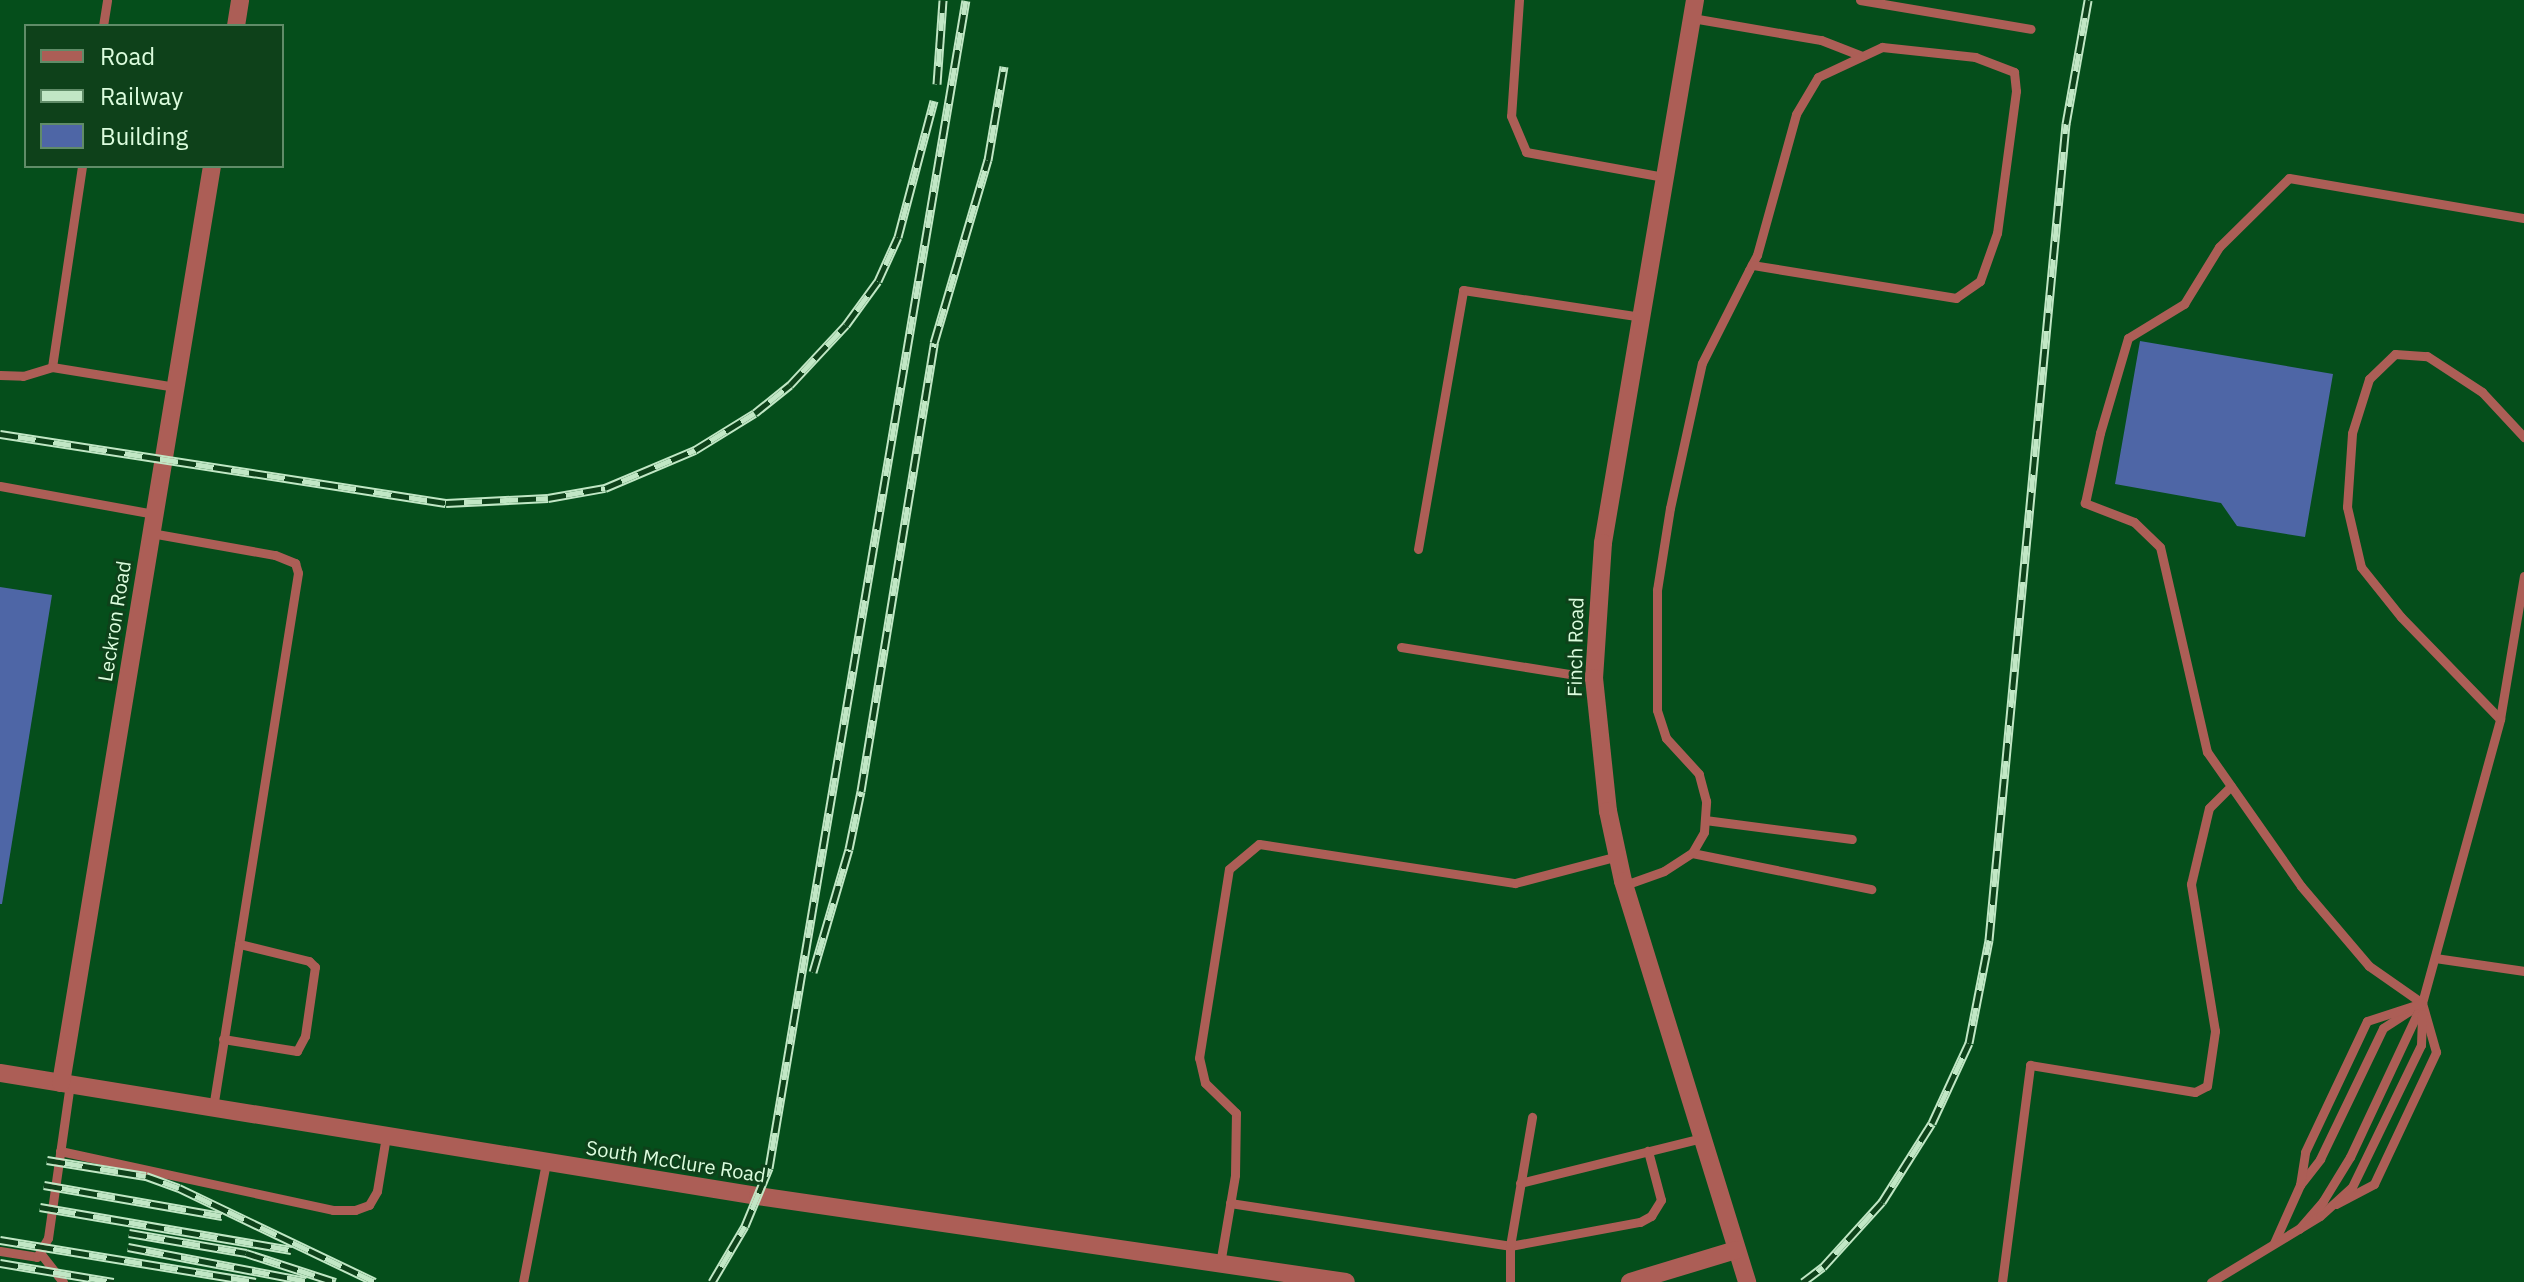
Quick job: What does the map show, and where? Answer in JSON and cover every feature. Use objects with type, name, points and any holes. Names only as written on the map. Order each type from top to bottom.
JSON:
[{"type":"street","points":[[236,24],[240,0]]},
{"type":"street","name":"Finch Road","points":[[1693,9],[1603,543],[1594,678],[1599,751],[1625,885],[1747,1282]]},
{"type":"street","name":"Leckron Road","points":[[65,1084],[212,168]]},
{"type":"street","name":"South McClure Road","points":[[0,1073],[546,1162],[1346,1282]]},
{"type":"street","points":[[1630,1282],[1736,1250]]},
{"type":"lane","points":[[103,24],[107,0]]},
{"type":"lane","points":[[1519,0],[1511,116],[1526,152],[1664,177]]},
{"type":"lane","points":[[1860,0],[2031,29]]},
{"type":"lane","points":[[1693,9],[1821,40],[1862,56]]},
{"type":"lane","points":[[1625,885],[1664,871],[1692,853],[1704,832],[1706,801],[1699,774],[1666,738],[1657,710],[1657,590],[1670,508],[1702,363],[1752,265],[1796,114],[1818,77],[1882,47],[1975,57],[2014,72],[2016,91],[1997,233],[1980,281],[1956,298],[1752,265]]},
{"type":"lane","points":[[52,367],[82,168]]},
{"type":"lane","points":[[2211,1282],[2336,1204],[2374,1184],[2436,1052],[2422,1003],[2369,966],[2301,886],[2207,752],[2160,547],[2134,522],[2085,503],[2100,433],[2128,338],[2184,304],[2219,247],[2289,178],[2524,218]]},
{"type":"lane","points":[[1418,549],[1463,290],[1641,317]]},
{"type":"lane","points":[[2500,719],[2401,617],[2361,567],[2347,507],[2352,433],[2369,379],[2395,354],[2427,356],[2482,392],[2524,437]]},
{"type":"lane","points":[[0,375],[23,376],[52,367],[175,387]]},
{"type":"lane","points":[[0,486],[154,514]]},
{"type":"lane","points":[[151,533],[275,555],[295,563],[298,573],[213,1108]]},
{"type":"lane","points":[[2299,1229],[2323,1201],[2350,1157],[2422,1003],[2500,719],[2524,576]]},
{"type":"lane","points":[[1401,647],[1594,678]]},
{"type":"lane","points":[[2002,1282],[2030,1065],[2195,1092],[2207,1086],[2215,1031],[2191,884],[2209,808],[2231,786]]},
{"type":"lane","points":[[1705,820],[1852,839]]},
{"type":"lane","points":[[1220,1264],[1235,1175],[1236,1113],[1205,1083],[1199,1058],[1229,869],[1259,844],[1515,883],[1618,856]]},
{"type":"lane","points":[[1692,853],[1871,889]]},
{"type":"lane","points":[[223,1039],[297,1051],[305,1036],[315,967],[309,961],[239,944]]},
{"type":"lane","points":[[2435,958],[2524,971]]},
{"type":"lane","points":[[2300,1185],[2305,1152],[2367,1021],[2422,1003]]},
{"type":"lane","points":[[2273,1243],[2300,1185],[2320,1159],[2383,1028],[2422,1003]]},
{"type":"lane","points":[[2336,1204],[2366,1165],[2421,1045],[2422,1003]]},
{"type":"lane","points":[[0,1251],[37,1257],[48,1238],[65,1084]]},
{"type":"lane","points":[[1510,1282],[1510,1246],[1532,1117]]},
{"type":"lane","points":[[60,1151],[333,1210],[355,1210],[369,1205],[377,1191],[386,1136]]},
{"type":"lane","points":[[1520,1183],[1702,1138]]},
{"type":"lane","points":[[1230,1203],[1510,1246],[1640,1222],[1651,1216],[1661,1200],[1648,1151]]},
{"type":"lane","points":[[523,1282],[546,1162]]},
{"type":"lane","points":[[41,1254],[63,1282]]},
{"type":"building","points":[[2140,341],[2333,374],[2305,537],[2237,526],[2221,503],[2115,484]]},
{"type":"building","points":[[0,587],[52,595],[2,904],[0,904]]},
{"type":"railway","points":[[937,84],[943,0]]},
{"type":"railway","points":[[712,1282],[745,1226],[769,1168],[966,0]]},
{"type":"railway","points":[[1803,1282],[1823,1267],[1882,1202],[1932,1123],[1969,1043],[1989,940],[2066,124],[2088,0]]},
{"type":"railway","points":[[813,972],[849,849],[861,791],[934,343],[988,160],[1004,66]]},
{"type":"railway","points":[[0,434],[446,503],[548,498],[605,488],[695,450],[755,413],[790,385],[846,325],[878,281],[898,237],[934,101]]},
{"type":"railway","points":[[47,1160],[146,1176],[179,1188],[375,1282]]},
{"type":"railway","points":[[44,1185],[222,1216]]},
{"type":"railway","points":[[40,1207],[291,1250]]},
{"type":"railway","points":[[129,1233],[246,1253],[335,1282]]},
{"type":"railway","points":[[0,1240],[256,1282]]},
{"type":"railway","points":[[128,1247],[306,1281]]},
{"type":"railway","points":[[0,1263],[113,1282]]}]
